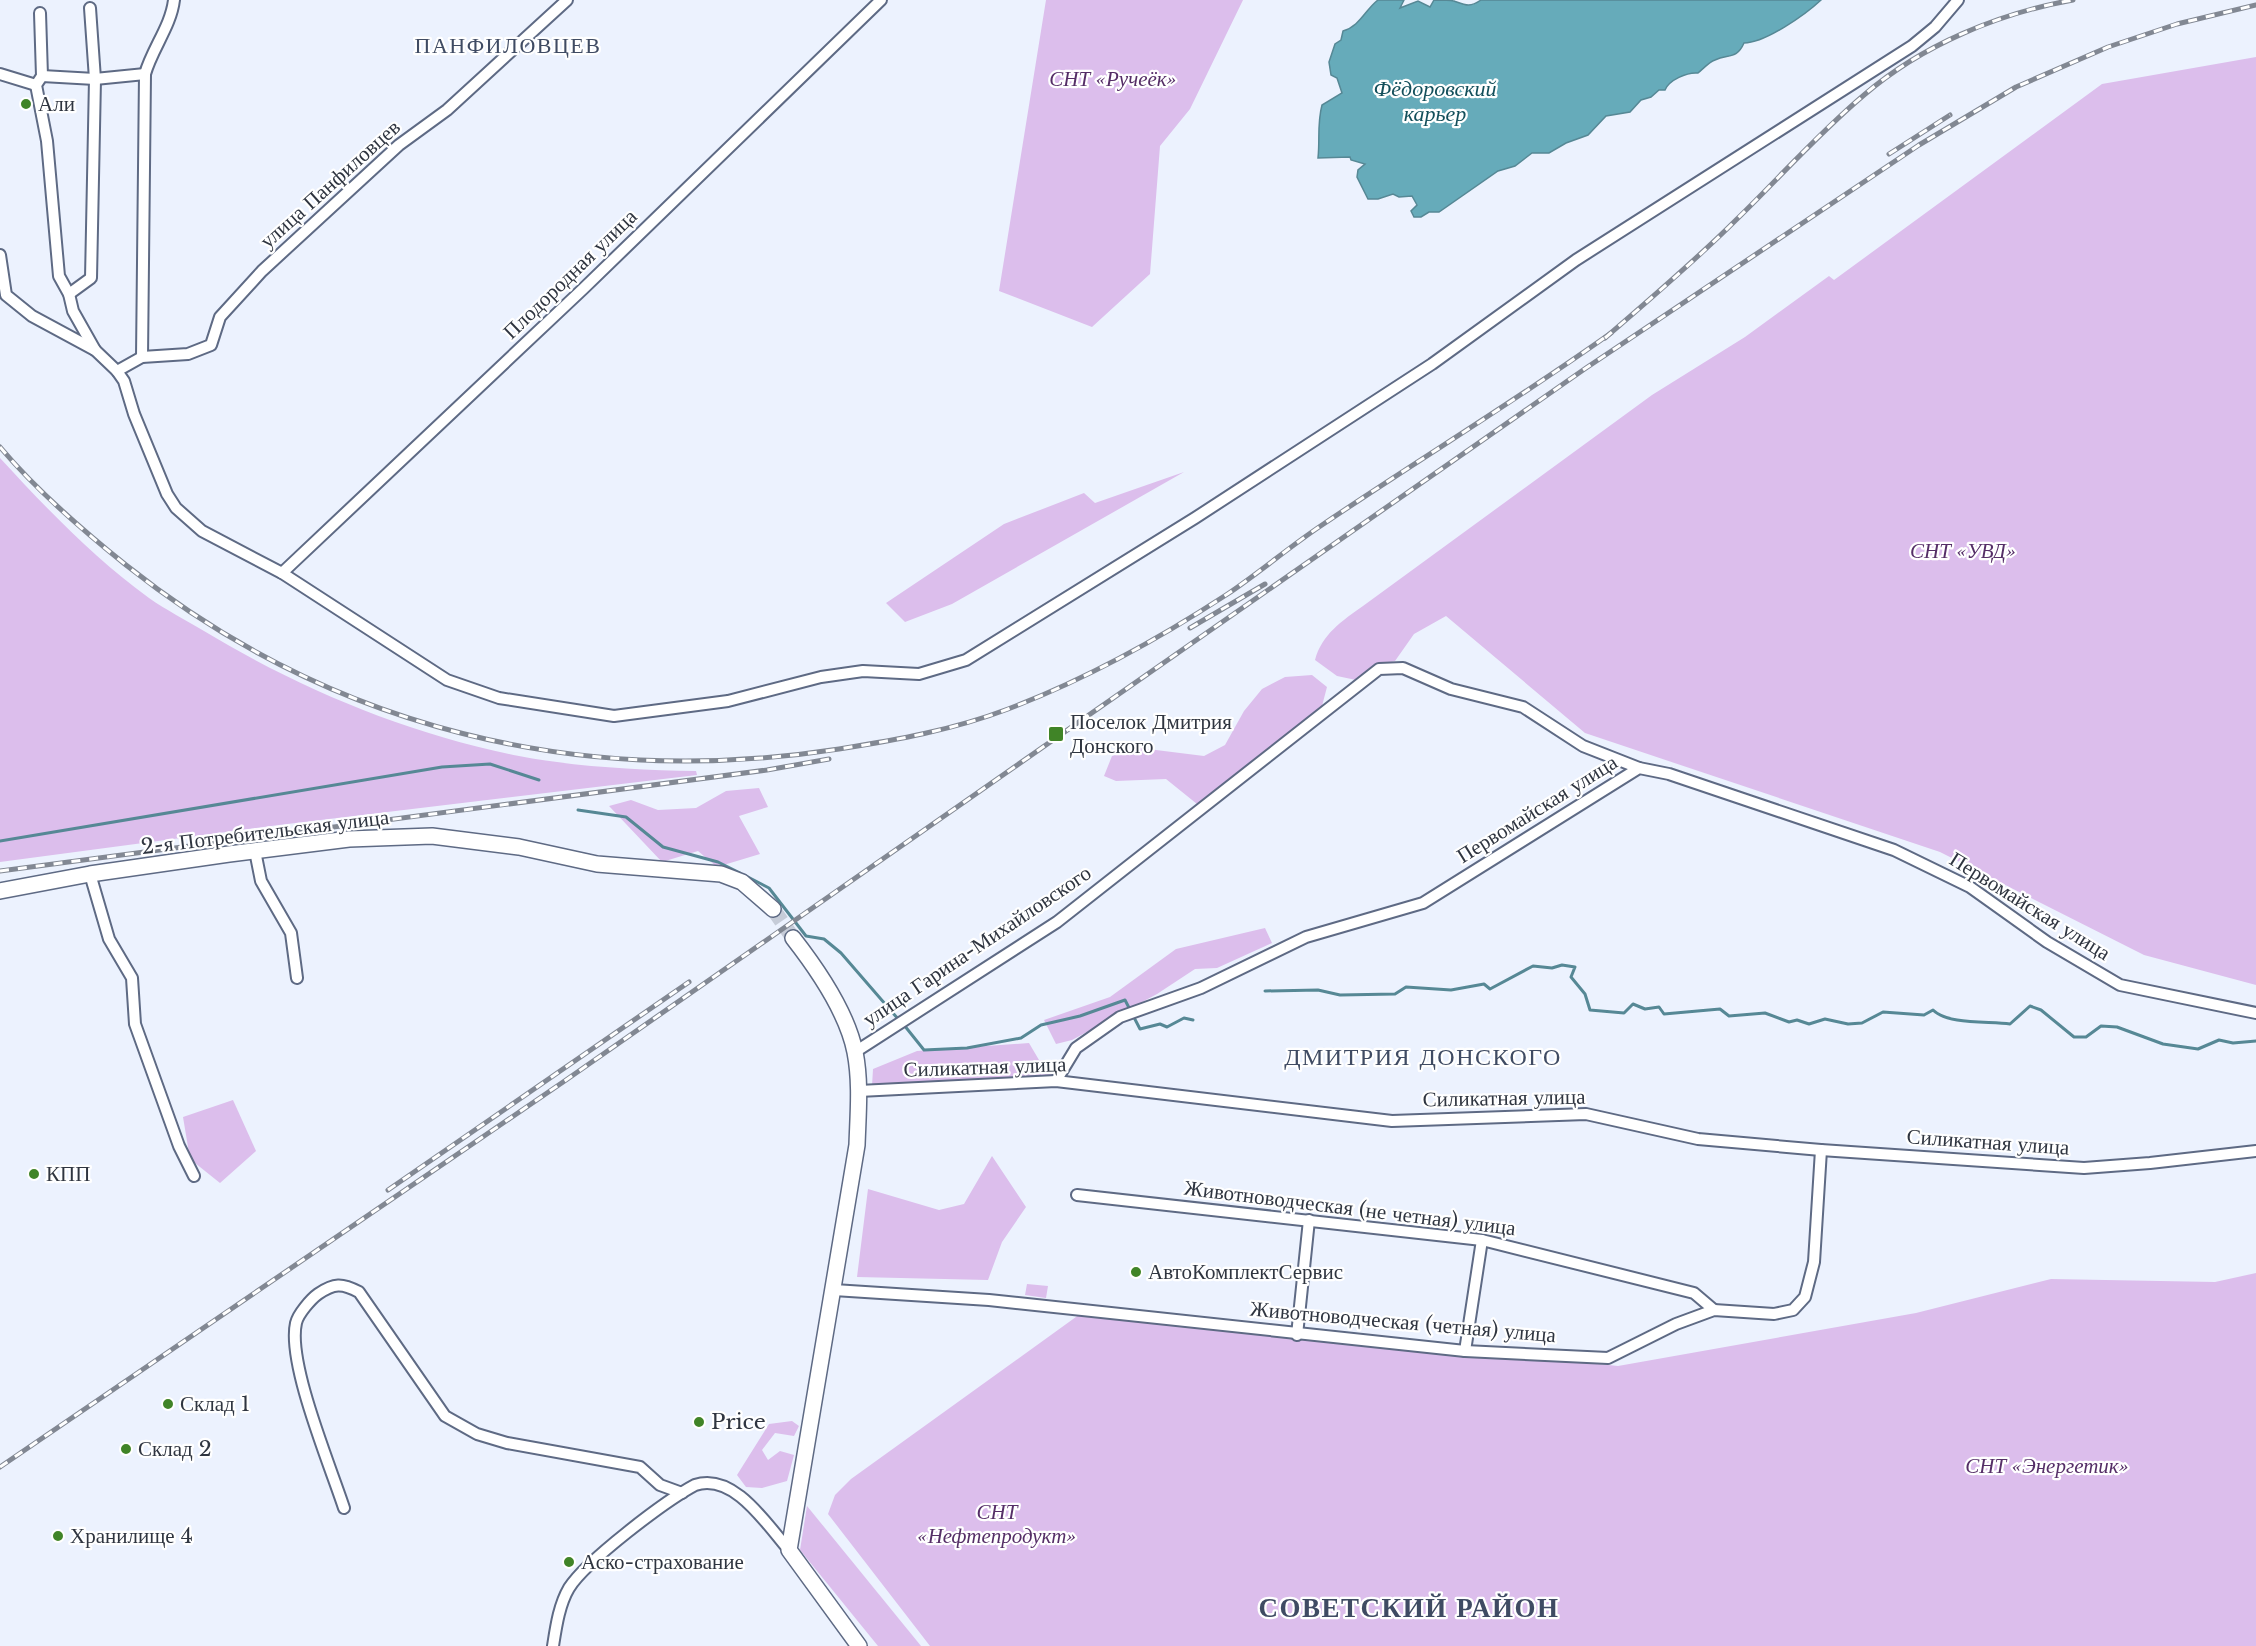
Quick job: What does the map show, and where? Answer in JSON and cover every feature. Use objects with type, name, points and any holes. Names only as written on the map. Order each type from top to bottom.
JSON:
[{"type":"street","points":[[142,357],[145,74],[151,54],[172,13],[174,0]]},
{"type":"street","name":"улица Панфиловцев","points":[[117,371],[142,357],[188,354],[211,345],[220,317],[262,271],[399,145],[447,110],[567,0]]},
{"type":"street","name":"Плодородная улица","points":[[282,573],[593,280],[881,0]]},
{"type":"street","points":[[0,255],[6,295],[32,316],[95,350],[117,371],[124,381],[134,414],[167,494],[176,508],[202,531],[282,573],[447,680],[500,698],[614,716],[728,701],[821,677],[863,671],[919,674],[966,660],[1195,518],[1432,364],[1576,260],[1912,46],[1935,27],[1958,0]]},
{"type":"street","points":[[69,294],[91,278],[95,79],[90,8]]},
{"type":"street","points":[[40,13],[39,81],[47,141],[59,276],[69,294],[73,311],[95,350]]},
{"type":"street","points":[[0,74],[39,81],[145,74]]},
{"type":"street","name":"улица Гарина-Михайловского","points":[[855,1052],[1057,922],[1379,669],[1402,669],[1451,688],[1523,707],[1583,746],[1639,768]]},
{"type":"street","name":"Первомайская улица","points":[[1056,1081],[1076,1048],[1120,1017],[1201,988],[1306,937],[1423,903],[1639,768],[1669,774],[1894,850],[1970,887],[2047,942],[2120,985],[2256,1013]]},
{"type":"street","name":"2-я Потребительская улица","points":[[0,891],[90,874],[350,839],[456,837],[597,864],[721,874],[742,882],[773,909]]},
{"type":"street","points":[[255,851],[261,881],[291,933],[297,978]]},
{"type":"street","points":[[90,874],[109,939],[132,978],[135,1024],[179,1146],[194,1176]]},
{"type":"street","points":[[789,1550],[857,1145],[859,1090],[855,1052],[844,1020],[828,990],[793,938]]},
{"type":"street","name":"Силикатная улица","points":[[859,1090],[1056,1081],[1392,1121],[1586,1114],[1698,1139],[2084,1168],[2150,1163],[2256,1150]]},
{"type":"street","name":"Животноводческая (четная) улица","points":[[834,1290],[989,1300],[1297,1335],[1465,1351],[1608,1358],[1676,1324],[1714,1310],[1774,1314],[1793,1310],[1805,1297],[1814,1262],[1821,1150]]},
{"type":"street","name":"Животноводческая (не четная) улица","points":[[1077,1195],[1482,1240],[1694,1293],[1714,1310]]},
{"type":"street","points":[[1297,1335],[1309,1220]]},
{"type":"street","points":[[1465,1351],[1482,1240]]},
{"type":"street","points":[[344,1508],[296,1363],[296,1322],[313,1297],[330,1286],[344,1284],[359,1292],[445,1416],[477,1434],[507,1443],[640,1467],[660,1485],[682,1493]]},
{"type":"street","points":[[553,1646],[561,1608],[577,1578],[603,1554],[682,1493],[704,1483],[729,1490],[752,1508],[789,1550],[859,1646]]},
{"type":"green space","name":"СНТ «Ручеёк»","points":[[1046,0],[1243,0],[1190,109],[1160,146],[1150,274],[1092,327],[999,291]]},
{"type":"green space","name":"СНТ «УВД»","points":[[2256,57],[2256,985],[2144,955],[1940,852],[1585,733],[1446,616],[1414,634],[1395,661],[1373,667],[1356,680],[1337,676],[1315,660],[1328,635],[1355,612],[1652,395],[1745,337],[1829,276],[1834,280],[2102,84]]},
{"type":"green space","points":[[0,458],[71,532],[149,598],[241,652],[317,690],[396,722],[478,747],[563,763],[696,771],[697,775],[279,825],[0,862]]},
{"type":"green space","points":[[1184,472],[952,604],[905,622],[886,603],[1004,524],[1084,493],[1095,503]]},
{"type":"green space","points":[[1312,675],[1327,687],[1322,706],[1197,804],[1166,779],[1116,781],[1104,776],[1112,756],[1140,748],[1204,756],[1225,745],[1244,711],[1262,689],[1285,677]]},
{"type":"green space","points":[[759,788],[768,807],[739,816],[760,854],[717,867],[698,851],[662,862],[609,806],[631,800],[658,810],[696,808],[726,791]]},
{"type":"green space","points":[[1265,928],[1272,943],[1217,968],[1195,969],[1157,994],[1072,1040],[1056,1044],[1044,1020],[1110,997],[1176,949]]},
{"type":"green space","points":[[1029,1043],[1039,1060],[1061,1062],[1050,1077],[872,1086],[873,1069],[917,1051]]},
{"type":"green space","points":[[233,1100],[256,1151],[220,1183],[190,1159],[183,1117]]},
{"type":"green space","points":[[992,1156],[1026,1207],[1002,1242],[988,1280],[857,1277],[868,1189],[939,1210],[964,1204]]},
{"type":"green space","name":"СНТ «Энергетик»","points":[[2256,1273],[2256,1646],[930,1646],[828,1514],[835,1495],[851,1479],[1087,1309],[1618,1366],[1916,1313],[2051,1279],[2215,1282]]},
{"type":"green space","points":[[1027,1284],[1048,1286],[1046,1298],[1025,1295]]},
{"type":"green space","points":[[792,1421],[799,1426],[794,1436],[775,1433],[762,1450],[768,1460],[780,1451],[794,1455],[787,1481],[762,1488],[746,1487],[737,1475],[769,1424]]},
{"type":"green space","points":[[807,1506],[921,1646],[878,1646],[800,1550]]},
{"type":"water","name":"Фёдоровский карьер","points":[[1378,0],[1404,0],[1400,8],[1418,1],[1430,7],[1434,0],[1468,5],[1481,0],[1821,0],[1773,33],[1753,42],[1744,43],[1735,54],[1713,61],[1698,73],[1679,77],[1665,90],[1659,90],[1651,97],[1641,100],[1630,112],[1606,116],[1588,135],[1566,143],[1549,153],[1532,153],[1515,166],[1498,171],[1439,212],[1429,212],[1421,217],[1414,217],[1411,211],[1417,205],[1412,196],[1399,197],[1393,194],[1378,199],[1368,199],[1357,177],[1358,170],[1365,164],[1351,160],[1350,157],[1318,158],[1322,105],[1342,93],[1337,78],[1331,75],[1329,62],[1335,44],[1341,40],[1343,31],[1358,22]]},
{"type":"waterway","points":[[0,841],[442,767],[490,764],[539,780]]},
{"type":"waterway","points":[[578,810],[626,817],[663,847],[718,862],[740,873]]},
{"type":"waterway","points":[[746,876],[769,888],[806,936],[824,939],[841,953],[899,1020]]},
{"type":"waterway","points":[[1265,991],[1318,990],[1340,995],[1395,994],[1406,987],[1451,990],[1484,984],[1490,989],[1533,966],[1552,968],[1562,965],[1575,967],[1571,977],[1585,994],[1590,1010],[1624,1013],[1633,1004],[1645,1009],[1659,1007],[1664,1014],[1720,1009],[1729,1016],[1765,1013],[1789,1022],[1797,1020],[1809,1024],[1825,1019],[1848,1024],[1862,1023],[1883,1012],[1924,1015],[1933,1010],[1940,1015],[1958,1020],[2010,1024],[2030,1006],[2041,1010],[2074,1037],[2086,1037],[2101,1026],[2117,1027],[2163,1044],[2198,1049],[2219,1040],[2233,1043],[2256,1041]]},
{"type":"waterway","points":[[904,1025],[924,1050],[967,1048],[1021,1038],[1041,1025],[1080,1016],[1125,1000],[1140,1029],[1160,1024],[1167,1027],[1184,1018],[1193,1020]]},
{"type":"tunnel","points":[[773,909],[793,938]]},
{"type":"railway","points":[[1605,338],[1705,250],[1831,125],[1887,77],[1936,46],[1963,34],[2017,13],[2073,0]]},
{"type":"railway","points":[[0,1467],[566,1080],[1586,368],[1919,145],[2016,87],[2108,47],[2177,24],[2256,5]]},
{"type":"railway","points":[[1889,154],[1950,115]]},
{"type":"railway","points":[[0,447],[44,494],[93,538],[126,565],[205,622],[288,669],[374,706],[463,734],[554,752],[647,760],[742,759],[839,749],[945,729],[1008,709],[1092,672],[1174,628],[1226,595],[1322,525],[1611,333]]},
{"type":"railway","points":[[1190,628],[1265,584]]},
{"type":"railway","points":[[0,871],[767,770],[829,759]]},
{"type":"railway","points":[[388,1190],[689,982]]},
{"type":"place","name":"Али","points":[[26,104]]},
{"type":"place","name":"Поселок Дмитрия Донского","points":[[1056,734]]},
{"type":"place","name":"КПП","points":[[34,1174]]},
{"type":"place","name":"АвтоКомплектСервис","points":[[1136,1272]]},
{"type":"place","name":"Склад 1","points":[[168,1404]]},
{"type":"place","name":"Price","points":[[699,1422]]},
{"type":"place","name":"Склад 2","points":[[126,1449]]},
{"type":"place","name":"Хранилище 4","points":[[58,1536]]},
{"type":"place","name":"Аско-страхование","points":[[569,1562]]},
{"type":"district","name":"ПАНФИЛОВЦЕВ","points":[[508,45]]},
{"type":"district","name":"ДМИТРИЯ ДОНСКОГО","points":[[1423,1056]]},
{"type":"district","name":"СОВЕТСКИЙ РАЙОН","points":[[1409,1607]]},
{"type":"park label","name":"СНТ «Нефтепродукт»","points":[[997,1524]]}]
